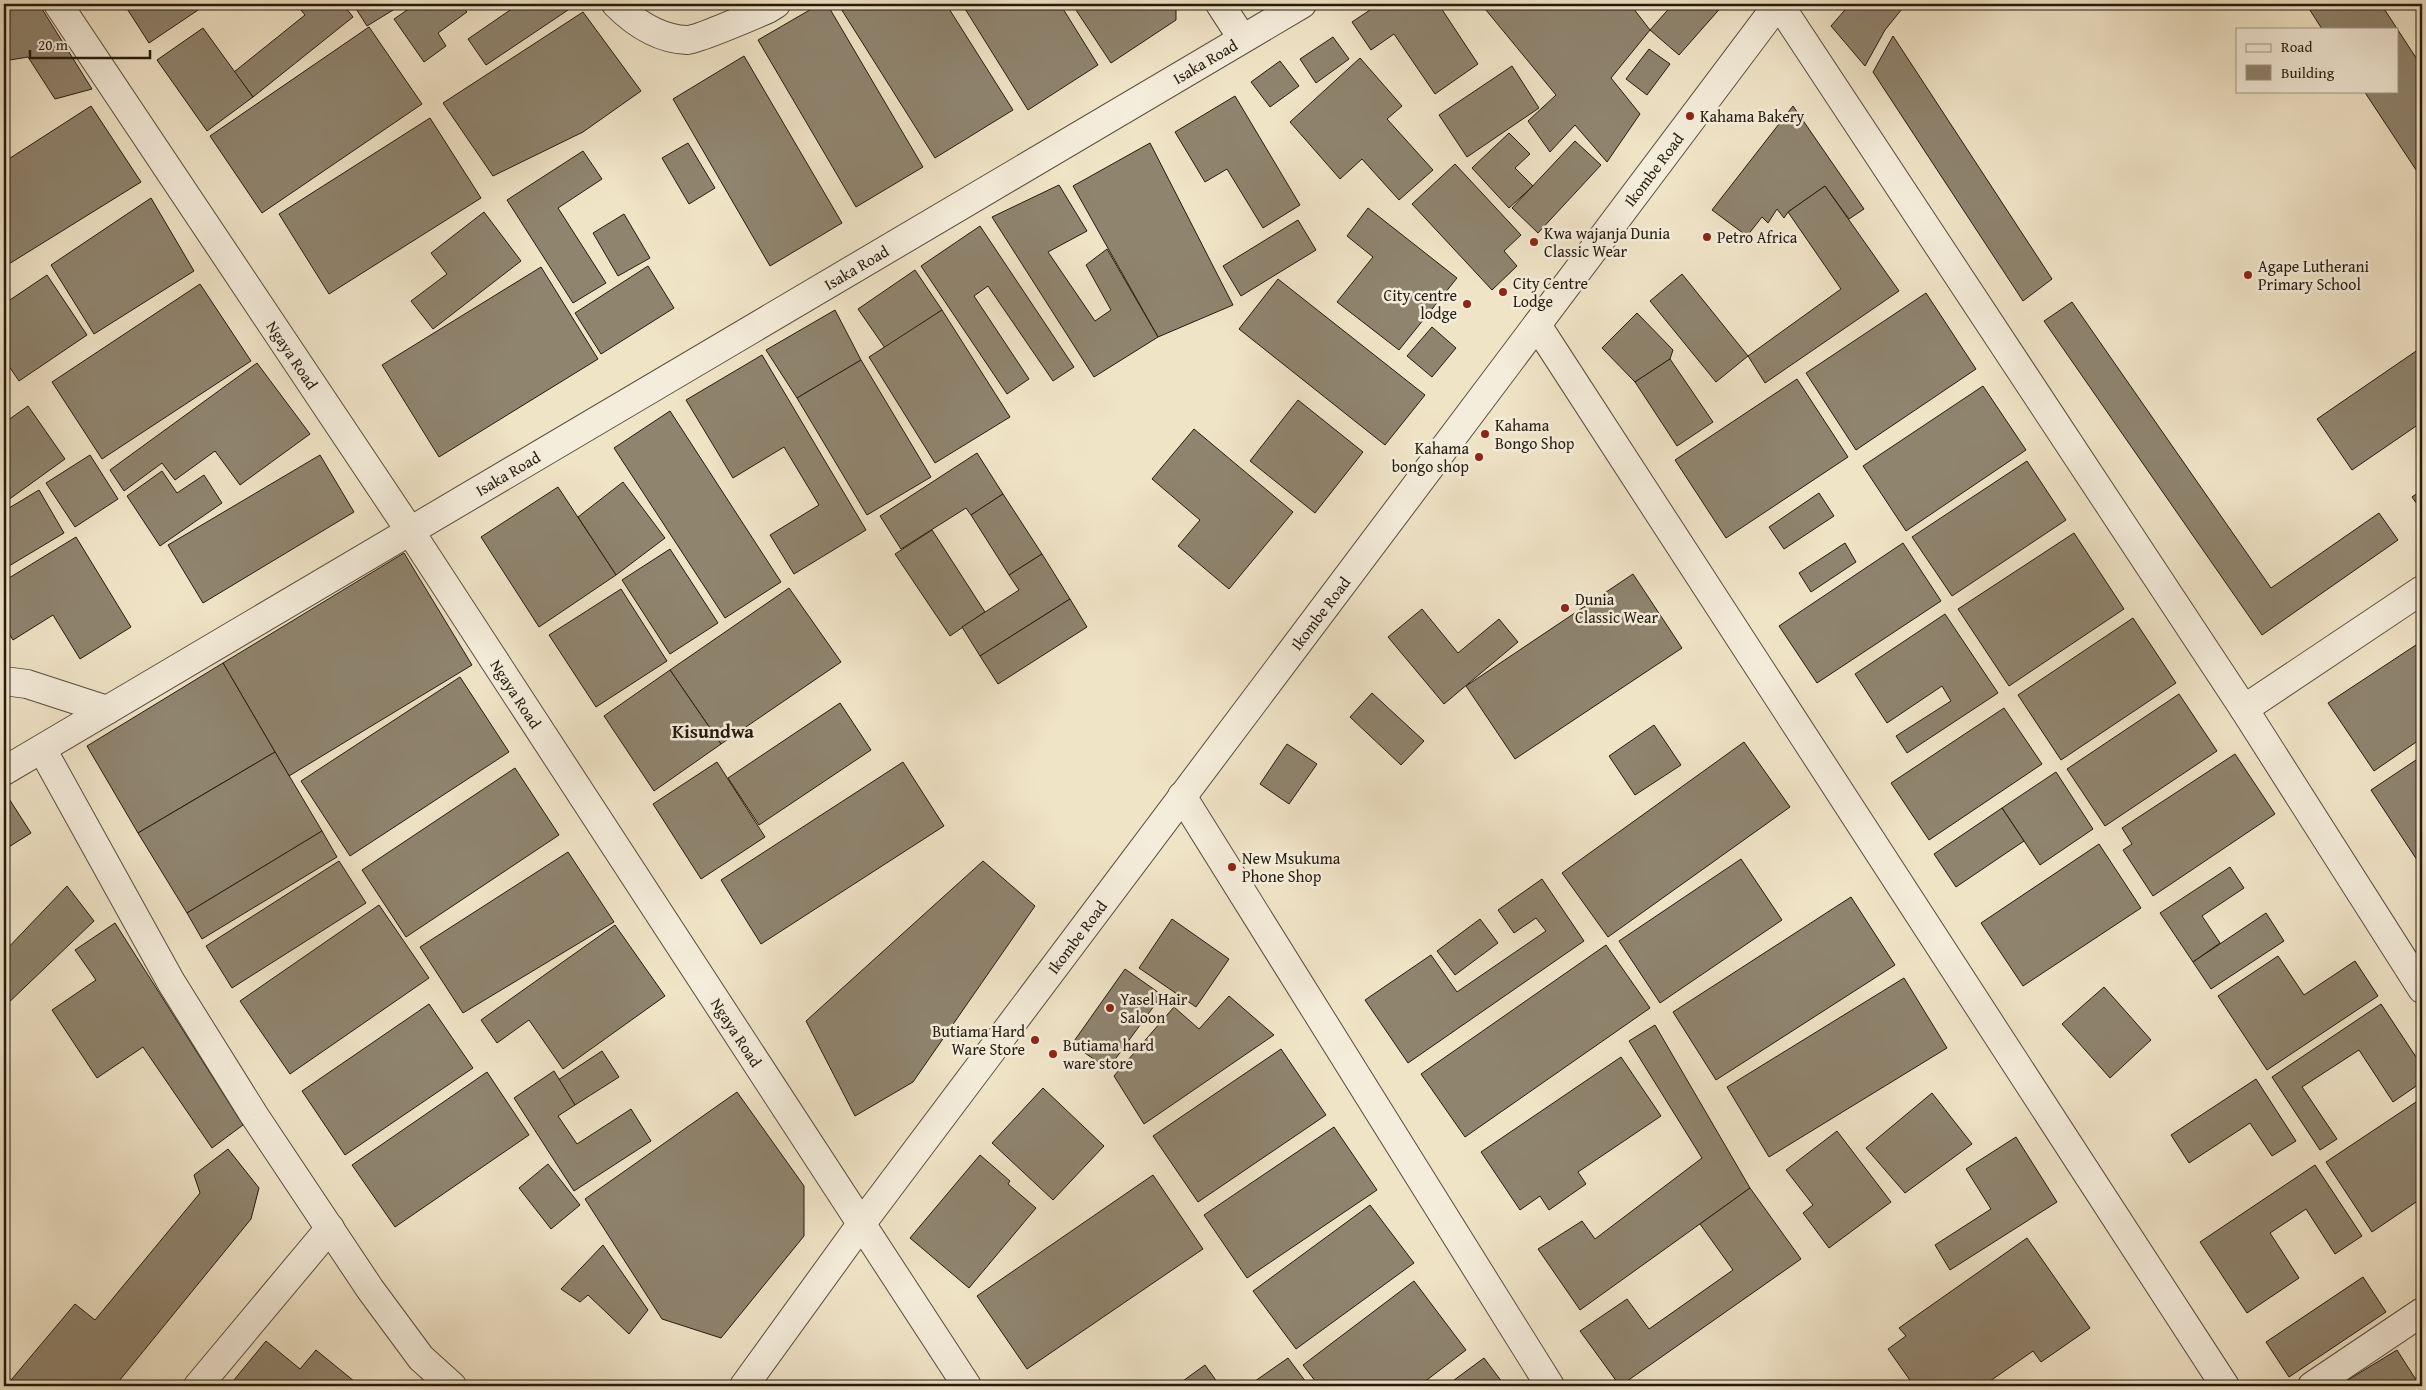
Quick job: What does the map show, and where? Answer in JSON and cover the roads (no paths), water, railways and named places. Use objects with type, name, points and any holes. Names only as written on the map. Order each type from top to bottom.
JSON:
[{"type":"street","name":"Ngaya Road","points":[[58,4],[410,531],[967,1386]]},
{"type":"street","points":[[616,4],[630,18],[657,34],[689,40],[768,9],[776,4]]},
{"type":"street","points":[[1220,4],[1242,38]]},
{"type":"street","name":"Isaka Road","points":[[4,771],[1302,4]]},
{"type":"street","points":[[1779,4],[2244,708],[2422,989]]},
{"type":"street","name":"Ikombe Road","points":[[744,1386],[862,1223],[1779,4]]},
{"type":"street","points":[[1537,325],[2225,1386]]},
{"type":"street","points":[[2244,708],[2422,590]]},
{"type":"street","points":[[4,681],[27,684],[107,710]]},
{"type":"street","points":[[42,749],[172,982],[254,1115],[370,1289],[421,1358],[452,1386]]},
{"type":"street","points":[[1182,796],[1550,1386]]},
{"type":"street","points":[[198,1386],[330,1228]]},
{"type":"street","points":[[2312,1386],[2422,1312]]},
{"type":"place","name":"Kahama Bakery","points":[[1690,116]]},
{"type":"place","name":"Petro Africa","points":[[1707,237]]},
{"type":"place","name":"Kwa wajanja Dunia Classic Wear","points":[[1534,242]]},
{"type":"place","name":"Agape Lutherani Primary School","points":[[2248,275]]},
{"type":"place","name":"City Centre Lodge","points":[[1503,292]]},
{"type":"place","name":"City centre lodge","points":[[1467,304]]},
{"type":"place","name":"Kahama Bongo Shop","points":[[1485,434]]},
{"type":"place","name":"Kahama bongo shop","points":[[1479,457]]},
{"type":"place","name":"Dunia Classic Wear","points":[[1565,608]]},
{"type":"place","name":"New Msukuma Phone Shop","points":[[1232,867]]},
{"type":"place","name":"Yasel Hair Saloon","points":[[1110,1008]]},
{"type":"place","name":"Butiama Hard Ware Store","points":[[1035,1040]]},
{"type":"place","name":"Butiama hard ware store","points":[[1053,1054]]},
{"type":"district","name":"Kisundwa","points":[[713,731]]}]
